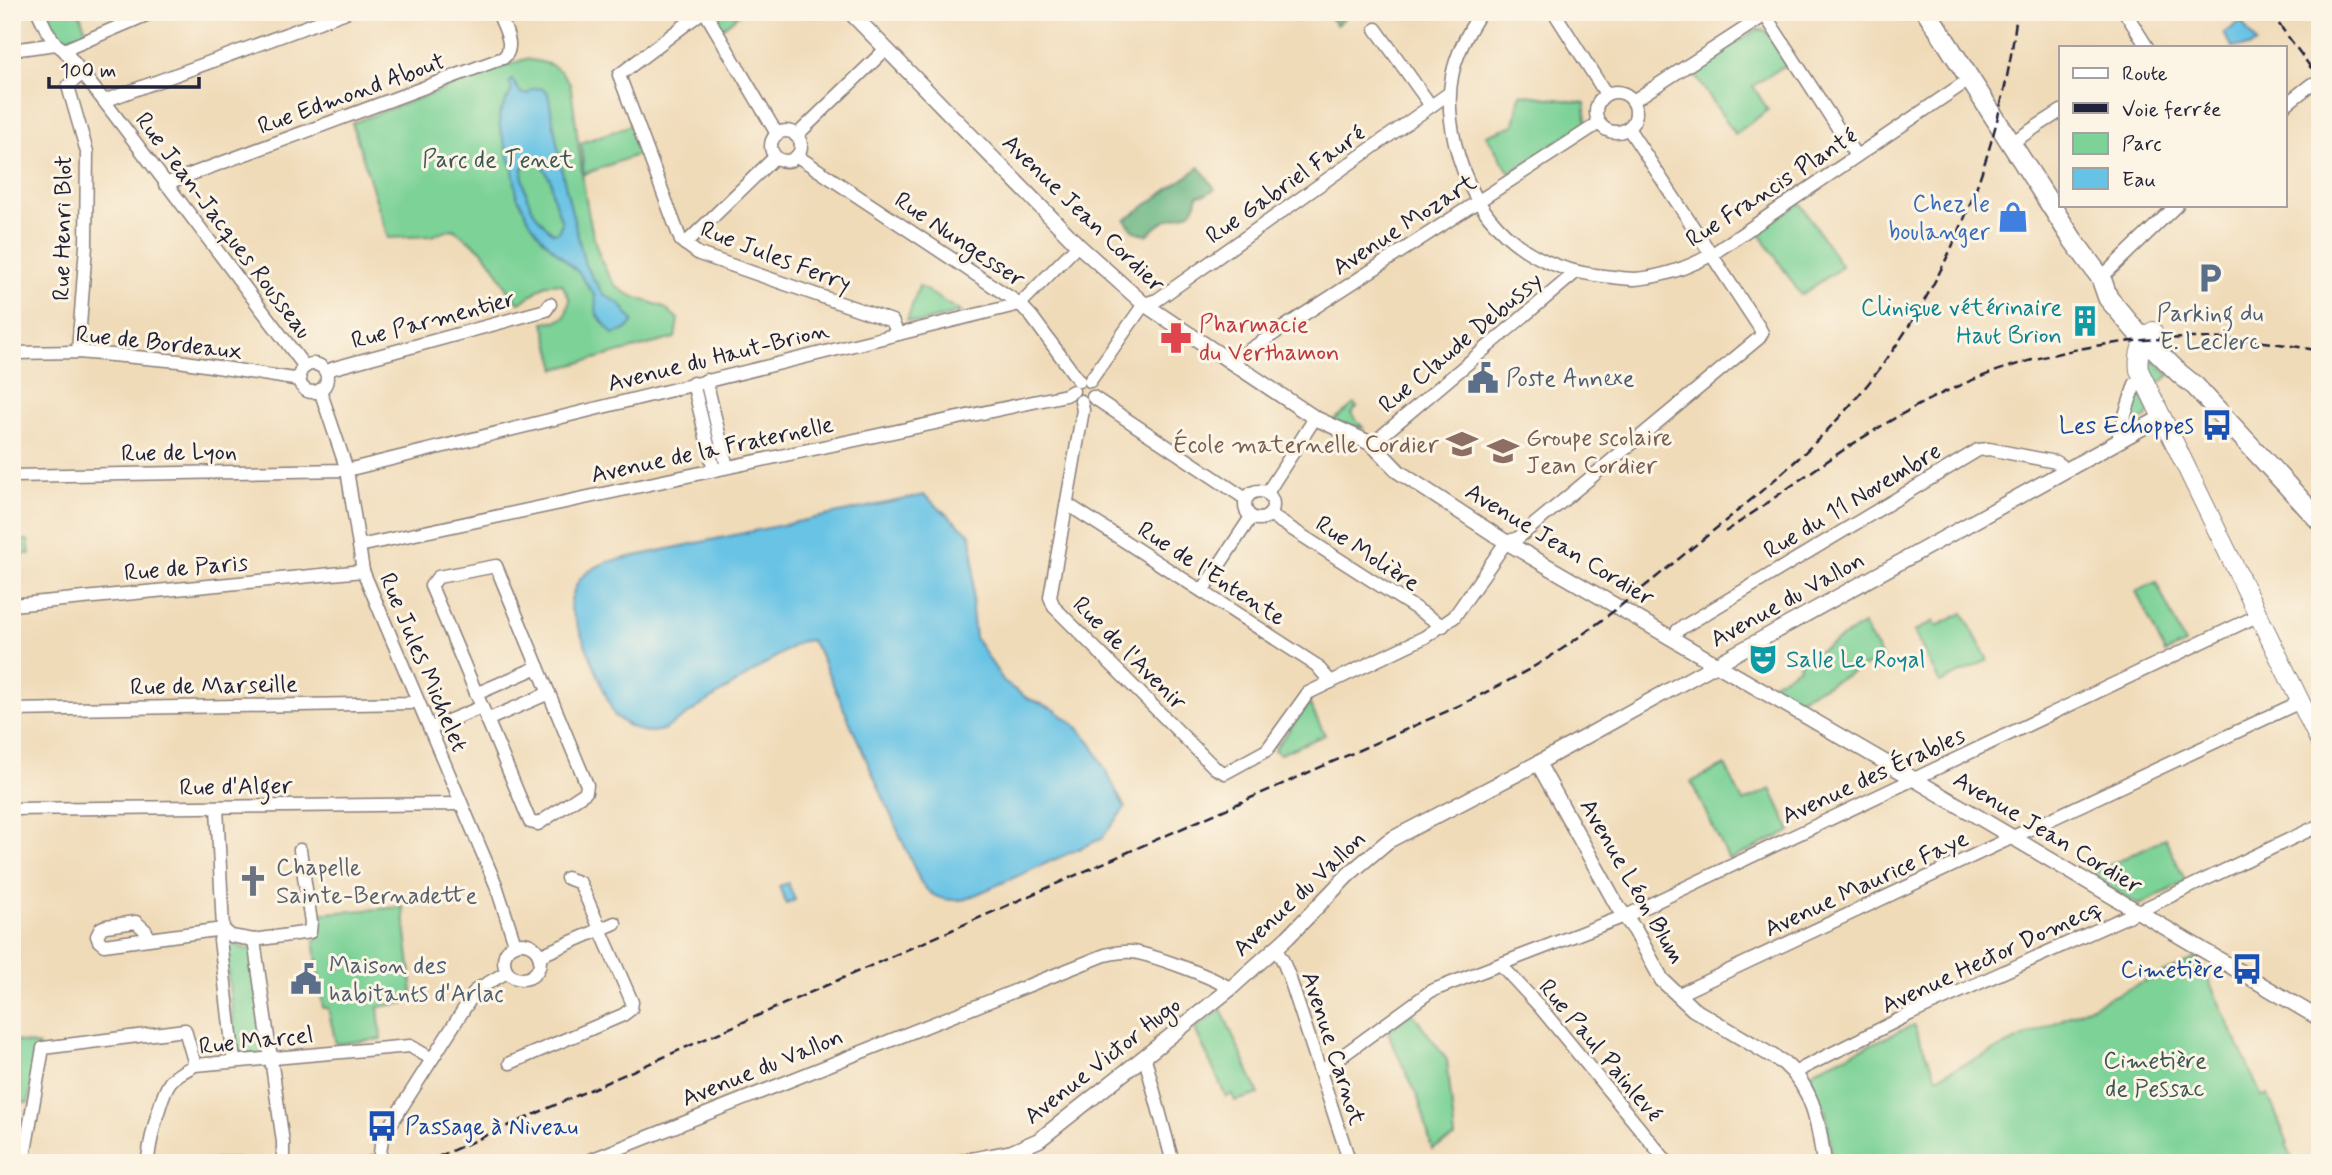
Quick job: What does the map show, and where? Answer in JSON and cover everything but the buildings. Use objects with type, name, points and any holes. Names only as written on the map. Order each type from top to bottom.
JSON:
[{"type":"main road","points":[[1927,12],[2073,240],[2101,278],[2116,288],[2148,335],[2180,374],[2195,386],[2320,522]]},
{"type":"main road","points":[[2148,335],[2138,359],[2144,380],[2320,742]]},
{"type":"street","name":"Rue Jean-Jacques Rousseau","points":[[38,12],[47,31],[104,100],[305,367]]},
{"type":"street","points":[[12,50],[60,47],[153,12]]},
{"type":"street","points":[[104,100],[346,12]]},
{"type":"street","name":"Rue Edmond About","points":[[165,184],[503,58],[509,54],[510,47],[498,12]]},
{"type":"street","points":[[704,12],[777,134]]},
{"type":"street","name":"Rue Jules Ferry","points":[[704,12],[620,75],[675,230],[685,244],[699,254],[892,321],[898,334]]},
{"type":"street","name":"Avenue Jean Cordier","points":[[850,12],[1078,245],[1144,304],[1315,418],[1372,444],[1399,472],[1506,542],[1717,663],[2320,1019]]},
{"type":"street","points":[[1448,94],[1462,43],[1482,12]]},
{"type":"street","points":[[1554,12],[1606,94]]},
{"type":"street","points":[[2125,12],[2146,46]]},
{"type":"street","points":[[1633,101],[1766,13],[1856,156]]},
{"type":"street","points":[[1376,29],[1431,106]]},
{"type":"street","points":[[796,136],[886,48]]},
{"type":"street","name":"Rue Henri Blot","points":[[78,352],[86,246],[87,152],[68,86],[82,73]]},
{"type":"street","name":"Rue Francis Planté","points":[[1448,94],[1459,161],[1477,201],[1496,225],[1541,260],[1575,273],[1635,279],[1692,265],[1711,254],[1970,79]]},
{"type":"street","points":[[2286,104],[2312,84]]},
{"type":"street","points":[[1618,92],[1629,96],[1633,101],[1635,118],[1628,128],[1609,131],[1599,123],[1596,110],[1601,98],[1606,94],[1618,92]]},
{"type":"street","name":"Rue Gabriel Fauré","points":[[1144,304],[1157,300],[1448,94]]},
{"type":"street","points":[[2011,143],[2059,112]]},
{"type":"street","name":"Avenue Mozart","points":[[1232,361],[1599,123]]},
{"type":"street","points":[[1331,682],[1443,626],[1454,617],[1506,542],[1518,538],[1762,334],[1628,128]]},
{"type":"street","points":[[785,132],[796,136],[800,148],[797,156],[789,161],[775,157],[771,142],[777,134],[785,132]]},
{"type":"street","name":"Rue Nungesser","points":[[797,156],[1020,304],[1083,390]]},
{"type":"street","points":[[685,244],[775,157]]},
{"type":"street","points":[[2101,278],[2176,206]]},
{"type":"street","points":[[1020,304],[1078,245]]},
{"type":"street","name":"Rue Claude Debussy","points":[[1372,444],[1575,273]]},
{"type":"street","name":"Rue Parmentier","points":[[326,372],[546,310],[550,304]]},
{"type":"street","name":"Avenue du Haut-Brion","points":[[346,470],[1020,304]]},
{"type":"street","points":[[1144,304],[1083,390],[1246,499]]},
{"type":"street","name":"Rue de Bordeaux","points":[[12,353],[78,352],[179,361],[300,380]]},
{"type":"street","points":[[316,365],[326,372],[326,382],[320,390],[310,392],[300,380],[305,367],[316,365]]},
{"type":"street","points":[[2121,440],[2119,434],[2131,392],[2135,384],[2144,380]]},
{"type":"street","points":[[700,382],[720,469]]},
{"type":"street","name":"Rue Jules Michelet","points":[[320,390],[346,470],[363,571],[496,885],[515,944]]},
{"type":"street","name":"Avenue de la Fraternelle","points":[[359,546],[1083,390]]},
{"type":"street","name":"Rue de l'Avenir","points":[[1083,390],[1083,410],[1050,597],[1054,607],[1215,768],[1225,773],[1266,750],[1308,693],[1331,682]]},
{"type":"street","name":"Avenue du Vallon","points":[[583,1163],[1119,951],[1135,952],[1215,979],[1230,989],[1275,949],[1349,874],[1388,841],[1538,763],[2162,417]]},
{"type":"street","points":[[1267,493],[1315,418]]},
{"type":"street","name":"Rue du 11 Novembre","points":[[1672,638],[1678,630],[1978,450],[1989,449],[2056,462],[2064,471]]},
{"type":"street","name":"Rue de Lyon","points":[[12,476],[346,470]]},
{"type":"street","points":[[1253,492],[1267,493],[1273,501],[1270,515],[1259,520],[1251,517],[1245,509],[1246,499],[1253,492]]},
{"type":"street","name":"Rue de l'Entente","points":[[1067,504],[1315,665],[1331,682]]},
{"type":"street","name":"Rue Molière","points":[[1270,515],[1443,626]]},
{"type":"street","points":[[1202,592],[1251,517]]},
{"type":"street","points":[[496,566],[549,693],[587,785],[586,792],[538,824],[530,822],[432,592],[431,586],[438,577],[496,566]]},
{"type":"street","name":"Rue de Paris","points":[[12,605],[363,571]]},
{"type":"street","name":"Avenue des Érables","points":[[1320,1072],[1431,991],[1625,916],[2259,615]]},
{"type":"street","points":[[475,694],[538,667]]},
{"type":"street","points":[[487,720],[549,693]]},
{"type":"street","name":"Rue de Marseille","points":[[12,709],[417,701]]},
{"type":"street","name":"Avenue Maurice Faye","points":[[1678,995],[2300,702]]},
{"type":"street","points":[[431,728],[482,707]]},
{"type":"street","name":"Avenue Léon Blum","points":[[1538,763],[1662,980],[1693,1009],[1784,1063],[1796,1073],[1815,1109],[1824,1163]]},
{"type":"street","name":"Rue d'Alger","points":[[12,809],[460,804]]},
{"type":"street","points":[[217,807],[223,929],[219,940],[234,1061]]},
{"type":"street","name":"Avenue Hector Domecq","points":[[1796,1073],[1910,1014],[2137,912],[2320,825]]},
{"type":"street","points":[[145,938],[223,929],[231,936],[254,940],[310,932],[311,922],[300,850]]},
{"type":"street","points":[[510,1063],[624,1015],[631,1009],[632,1002],[580,883],[567,878]]},
{"type":"street","points":[[540,956],[615,923]]},
{"type":"street","points":[[254,940],[283,1163]]},
{"type":"street","points":[[527,943],[533,946],[540,956],[537,971],[530,978],[514,978],[507,972],[504,964],[508,948],[515,944],[527,943]]},
{"type":"street","name":"Avenue Carnot","points":[[1275,949],[1289,976],[1350,1163]]},
{"type":"street","name":"Rue Paul Painlevé","points":[[1501,965],[1539,1006],[1668,1163]]},
{"type":"street","points":[[378,1162],[382,1138],[477,990],[507,972]]},
{"type":"street","name":"Avenue Victor Hugo","points":[[955,1163],[1012,1152],[1039,1140],[1230,989]]},
{"type":"street","points":[[23,1163],[43,1048],[185,1030],[195,1065]]},
{"type":"street","name":"Rue Marcel","points":[[148,1163],[162,1097],[170,1082],[195,1065],[410,1046],[432,1059]]},
{"type":"street","points":[[1143,1058],[1173,1163]]},
{"type":"street","points":[[1025,1148],[1030,1163]]},
{"type":"street","points":[[220,1163],[242,1163]]},
{"type":"green space","points":[[45,12],[79,12],[87,33],[64,39],[54,31]]},
{"type":"green space","points":[[718,12],[742,12],[721,29],[716,20]]},
{"type":"green space","points":[[1325,12],[1354,12],[1336,25]]},
{"type":"green space","points":[[1758,29],[1766,31],[1787,64],[1753,86],[1768,110],[1735,134],[1692,71]]},
{"type":"green space","name":"Parc de Tenet","points":[[525,59],[551,65],[566,77],[570,84],[591,225],[598,253],[608,275],[621,290],[661,306],[678,319],[675,338],[556,369],[544,323],[565,317],[570,300],[562,284],[543,287],[519,303],[484,253],[453,229],[431,236],[388,238],[352,123]]},
{"type":"green space","points":[[1520,94],[1585,103],[1586,123],[1510,173],[1486,135],[1514,125]]},
{"type":"green space","points":[[631,125],[642,153],[584,174],[581,143]]},
{"type":"green space","points":[[1200,167],[1215,189],[1198,195],[1194,208],[1186,214],[1165,221],[1147,235],[1134,231],[1125,220]]},
{"type":"green space","points":[[1800,203],[1842,267],[1801,295],[1758,231]]},
{"type":"green space","points":[[919,286],[961,312],[919,323],[907,320]]},
{"type":"green space","points":[[2154,360],[2170,375],[2157,385],[2148,366]]},
{"type":"green space","points":[[2140,390],[2150,411],[2147,418],[2130,425],[2128,423],[2137,392]]},
{"type":"green space","points":[[1354,404],[1357,407],[1351,413],[1363,428],[1335,422],[1334,420]]},
{"type":"green space","points":[[12,540],[28,540],[30,554],[12,554]]},
{"type":"green space","points":[[2156,582],[2185,644],[2165,653],[2136,591]]},
{"type":"green space","points":[[1963,613],[1988,660],[1940,683],[1914,632],[1934,621],[1937,626]]},
{"type":"green space","points":[[1863,625],[1882,658],[1794,701],[1768,686],[1800,667],[1799,663]]},
{"type":"green space","points":[[1309,703],[1325,735],[1280,754],[1274,750]]},
{"type":"green space","points":[[1725,765],[1743,802],[1771,789],[1791,831],[1729,860],[1691,782]]},
{"type":"green space","points":[[2165,838],[2186,882],[2139,905],[2089,875]]},
{"type":"green space","points":[[403,907],[414,1002],[378,1007],[381,1039],[336,1044],[328,1008],[323,1008],[314,940],[318,939],[315,914]]},
{"type":"green space","points":[[224,942],[254,951],[267,1053],[237,1056]]},
{"type":"green space","name":"Cimetière de Pessac","points":[[2198,957],[2262,1097],[2268,1095],[2294,1163],[1833,1163],[1825,1108],[1810,1079],[1814,1070],[1913,1025],[1937,1077]]},
{"type":"green space","points":[[1221,1009],[1259,1094],[1235,1101],[1232,1094],[1226,1097],[1195,1029]]},
{"type":"green space","points":[[1412,1012],[1447,1060],[1455,1138],[1432,1149],[1420,1104],[1388,1031]]},
{"type":"green space","points":[[12,1040],[39,1046],[28,1103],[12,1100]]},
{"type":"water","points":[[2241,21],[2256,43],[2252,46],[2232,46],[2224,34]]},
{"type":"water","points":[[512,80],[521,93],[527,94],[533,89],[541,88],[548,93],[563,176],[585,265],[603,294],[620,304],[633,321],[622,331],[613,334],[597,315],[595,296],[579,273],[543,239],[517,196],[499,115],[512,90],[509,83]],"holes":[[[531,157],[538,158],[551,181],[552,194],[562,223],[558,232],[553,233],[540,219],[530,205],[525,188],[522,169]]]},
{"type":"water","points":[[924,495],[971,535],[975,638],[1005,683],[1027,698],[1054,709],[1091,742],[1125,808],[1101,839],[959,900],[940,898],[929,892],[920,881],[818,650],[810,640],[799,642],[665,729],[644,732],[625,724],[614,715],[570,607],[574,590],[581,578],[607,562]]},
{"type":"water","points":[[788,883],[795,900],[786,904],[779,886]]},
{"type":"railway","points":[[424,1163],[1450,710],[1521,674],[1579,637],[1729,518],[1801,456],[1872,379],[1905,332],[1934,283],[1959,232],[1979,179],[2009,68],[2017,12]]},
{"type":"railway","points":[[2270,12],[2320,80]]},
{"type":"railway","points":[[1725,532],[1832,458],[1916,406],[1989,374],[2035,359],[2082,348],[2177,338],[2273,343],[2320,351]]},
{"type":"place","name":"Chez le boulanger","points":[[2013,217]]},
{"type":"place","name":"Parking du E. Leclerc","points":[[2210,278]]},
{"type":"place","name":"Clinique vétérinaire Haut Brion","points":[[2085,321]]},
{"type":"place","name":"Pharmacie du Verthamon","points":[[1176,338]]},
{"type":"place","name":"Poste Annexe","points":[[1483,378]]},
{"type":"place","name":"Les Echoppes","points":[[2217,425]]},
{"type":"place","name":"École maternelle Cordier","points":[[1462,444]]},
{"type":"place","name":"Groupe scolaire Jean Cordier","points":[[1503,451]]},
{"type":"place","name":"Salle Le Royal","points":[[1763,659]]},
{"type":"place","name":"Chapelle Sainte-Bernadette","points":[[253,881]]},
{"type":"place","name":"Cimetière","points":[[2247,969]]},
{"type":"place","name":"Maison des habitants d'Arlac","points":[[306,979]]},
{"type":"place","name":"Passage à Niveau","points":[[382,1126]]}]
